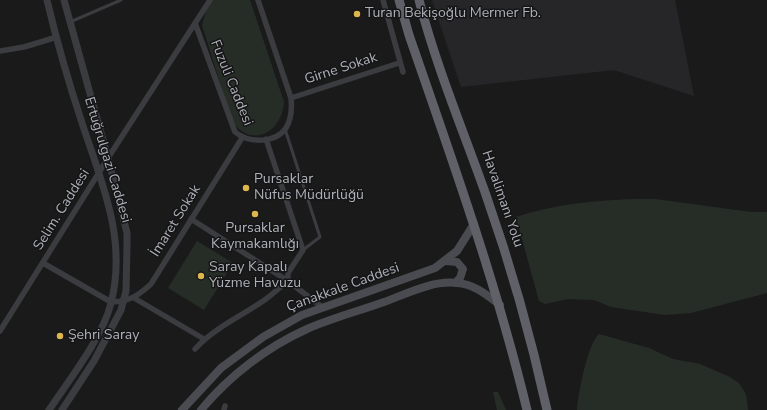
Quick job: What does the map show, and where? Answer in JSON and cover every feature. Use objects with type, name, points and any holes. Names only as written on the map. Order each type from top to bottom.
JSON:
[{"type":"highway","points":[[400,0],[409,35],[474,224],[500,305],[527,410]]},
{"type":"highway","name":"Havalimanı Yolu","points":[[419,0],[431,39],[522,302],[547,410]]},
{"type":"main road","name":"Çanakkale Caddesi","points":[[182,410],[212,377],[251,345],[290,321],[322,307],[431,270],[446,261],[463,245],[474,224]]},
{"type":"main road","points":[[446,261],[457,262],[463,269],[460,278],[456,282]]},
{"type":"main road","name":"Çanakkale Caddesi","points":[[201,410],[223,386],[247,366],[278,344],[299,333],[423,288],[438,284],[456,282],[476,288],[500,305]]},
{"type":"street","name":"Ertuğrulgazi Caddesi","points":[[47,0],[84,128],[99,173],[116,237],[115,281],[117,302],[108,337],[62,410]]},
{"type":"street","name":"Ertuğrulgazi Caddesi","points":[[49,410],[117,302],[126,291],[127,233],[108,158],[64,0]]},
{"type":"street","name":"Selim. Caddesi","points":[[0,331],[108,158],[210,0]]},
{"type":"street","points":[[258,0],[291,98],[292,108],[285,129]]},
{"type":"street","points":[[383,0],[402,72]]},
{"type":"street","name":"Fuzuli Caddesi","points":[[195,23],[235,132],[242,138],[251,140],[270,139],[285,129]]},
{"type":"street","points":[[0,51],[24,47],[57,37]]},
{"type":"street","name":"Girne Sokak","points":[[291,98],[399,63]]},
{"type":"street","name":"İmaret Sokak","points":[[117,302],[134,298],[151,284],[242,138]]},
{"type":"street","points":[[266,139],[303,250],[288,273],[288,281]]},
{"type":"street","points":[[191,219],[288,281],[322,307]]},
{"type":"street","points":[[43,263],[117,302]]},
{"type":"street","points":[[195,349],[204,339],[224,324],[266,299],[288,281]]},
{"type":"street","points":[[134,298],[204,339]]},
{"type":"lane","points":[[70,22],[121,0]]},
{"type":"lane","points":[[285,129],[320,237],[303,250]]},
{"type":"shaded area","points":[[212,0],[250,0],[284,102],[282,113],[278,122],[272,129],[264,134],[248,134],[232,121],[202,25],[206,11]]},
{"type":"shaded area","points":[[432,0],[675,0],[694,96],[614,70],[461,87]]},
{"type":"shaded area","points":[[655,199],[751,212],[767,212],[767,293],[691,313],[665,315],[611,307],[594,300],[568,299],[545,304],[539,301],[516,217],[561,206],[607,200]]},
{"type":"shaded area","name":"Saray Kapalı Yüzme Havuzu","points":[[197,241],[233,263],[204,310],[168,288]]},
{"type":"shaded area","points":[[599,334],[649,348],[673,359],[700,364],[730,377],[739,383],[746,394],[748,410],[577,410],[579,393],[587,358],[595,339]]},
{"type":"shaded area","points":[[493,392],[498,392],[506,410],[497,410]]},
{"type":"place","name":"Turan Bekişoğlu Mermer Fb.","points":[[357,14]]},
{"type":"place","name":"Pursaklar Nüfus Müdürlüğü","points":[[246,188]]},
{"type":"place","name":"Pursaklar Kaymakamlığı","points":[[255,214]]},
{"type":"place","name":"Saray Kapalı Yüzme Havuzu","points":[[201,276]]},
{"type":"place","name":"Şehri Saray","points":[[60,336]]}]
